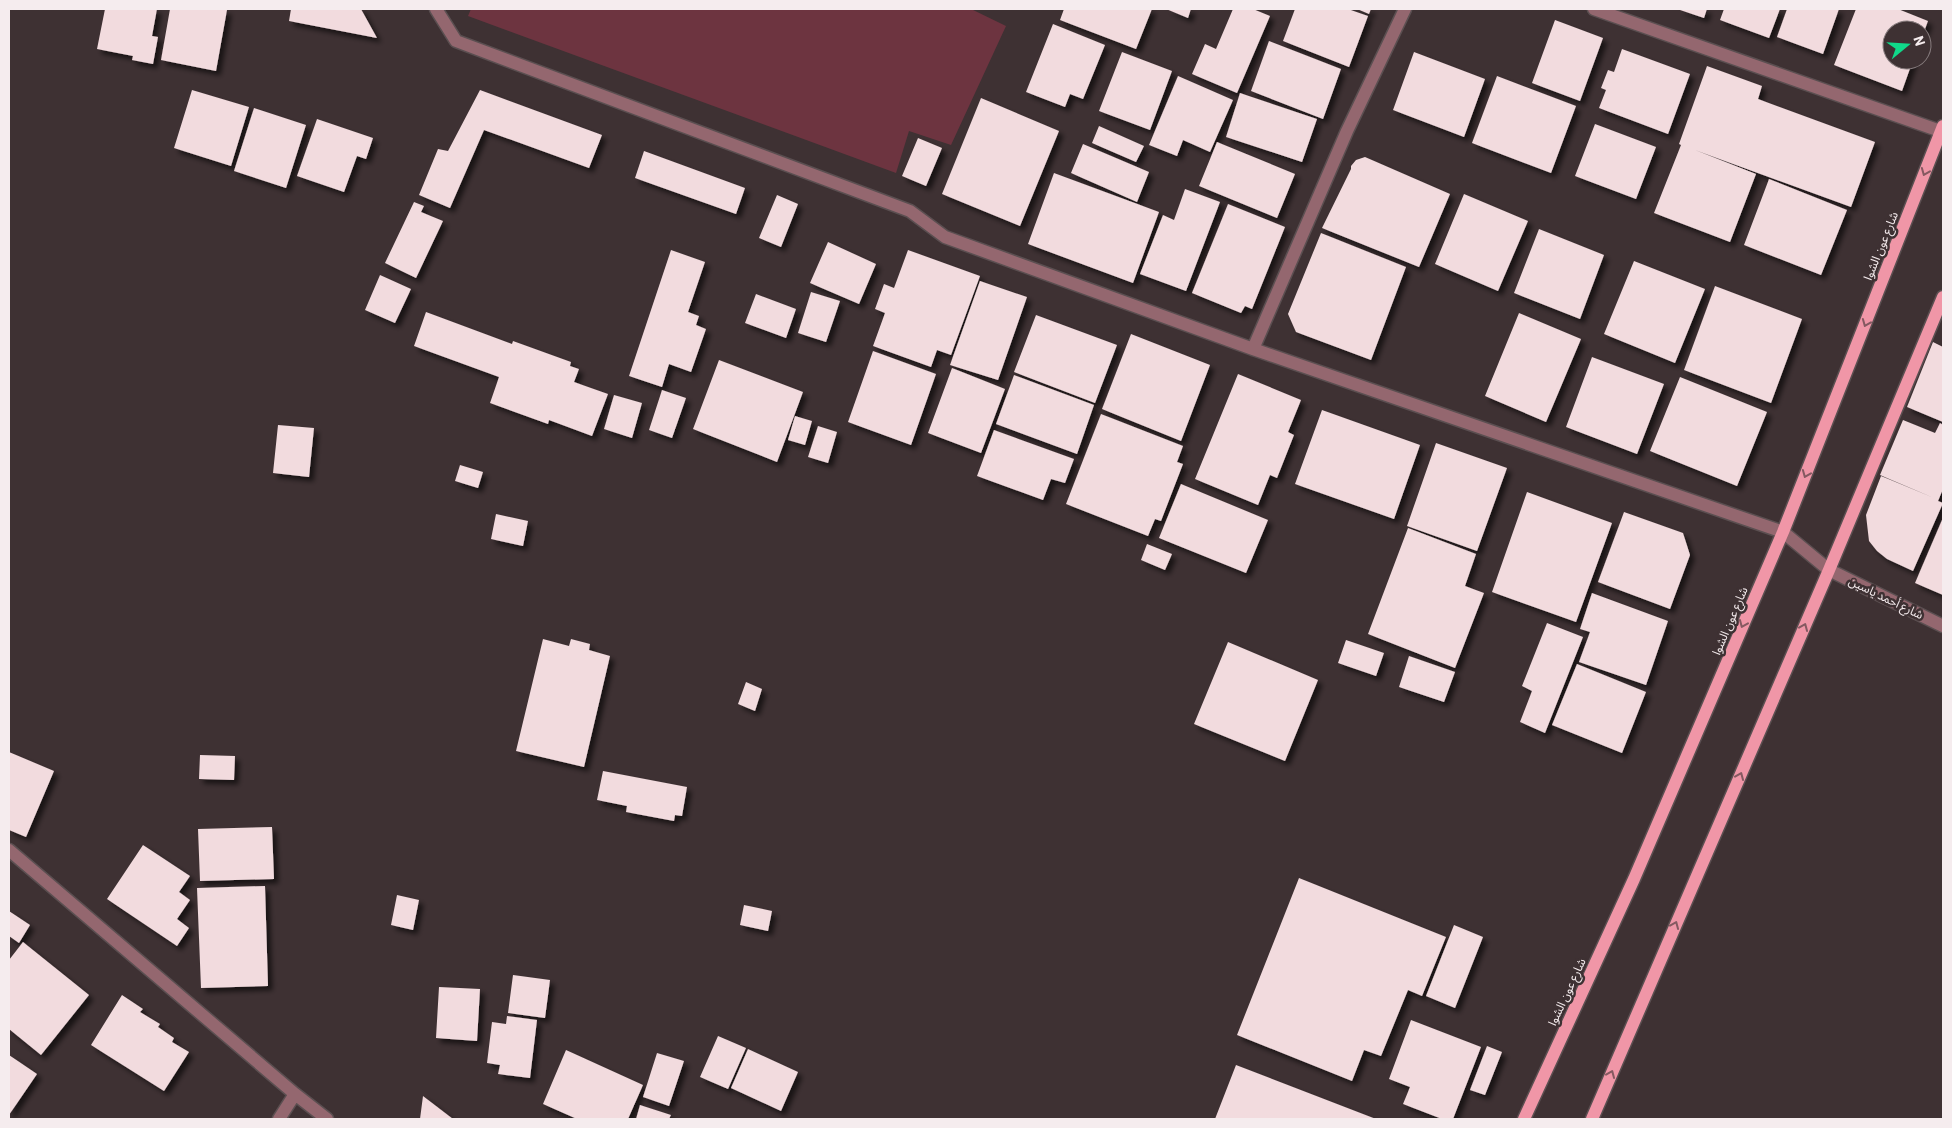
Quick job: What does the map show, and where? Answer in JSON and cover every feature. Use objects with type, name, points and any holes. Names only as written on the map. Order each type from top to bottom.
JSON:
[{"type":"main road","name":"شارع عون الشوا","points":[[1524,1119],[1634,879],[1783,532],[1943,130]]},
{"type":"main road","points":[[1592,1119],[1829,570],[1943,297]]},
{"type":"street","points":[[436,9],[456,41],[910,211],[945,237],[1253,349],[1783,532]]},
{"type":"street","points":[[1253,349],[1347,131],[1405,9]]},
{"type":"street","points":[[1594,9],[1943,130]]},
{"type":"street","name":"شارع أحمد ياسين","points":[[1783,532],[1829,570],[1943,626]]},
{"type":"street","points":[[9,850],[295,1094],[327,1119]]},
{"type":"street","points":[[279,1119],[295,1094]]},
{"type":"shaded area","points":[[471,9],[971,9],[1006,26],[951,145],[909,131],[896,173],[468,16]]},
{"type":"building","points":[[105,9],[157,9],[152,36],[158,37],[153,64],[132,60],[133,56],[97,49]]},
{"type":"building","points":[[170,9],[227,10],[216,71],[161,60]]},
{"type":"building","points":[[291,9],[361,9],[377,38],[289,21]]},
{"type":"building","points":[[1064,9],[1152,9],[1136,49],[1060,20]]},
{"type":"building","points":[[1166,9],[1191,9],[1188,18]]},
{"type":"building","points":[[1233,9],[1253,9],[1270,16],[1237,93],[1192,74],[1205,44],[1216,49]]},
{"type":"building","points":[[1295,9],[1348,9],[1368,16],[1349,67],[1283,41]]},
{"type":"building","points":[[1357,9],[1371,9],[1369,14]]},
{"type":"building","points":[[1677,9],[1707,9],[1704,18]]},
{"type":"building","points":[[1724,9],[1780,9],[1769,38],[1720,20]]},
{"type":"building","points":[[1787,9],[1839,9],[1823,54],[1777,37]]},
{"type":"building","points":[[1856,9],[1898,9],[1926,20],[1882,20],[1882,70],[1909,70],[1902,91],[1834,65]]},
{"type":"building","points":[[1555,20],[1603,38],[1580,101],[1532,83]]},
{"type":"building","points":[[1053,24],[1105,45],[1083,99],[1070,94],[1065,107],[1026,92]]},
{"type":"building","points":[[1269,41],[1341,69],[1323,119],[1251,91]]},
{"type":"building","points":[[1622,49],[1690,74],[1668,134],[1599,108],[1606,90],[1601,88],[1608,70],[1614,72]]},
{"type":"building","points":[[1122,52],[1172,71],[1150,130],[1099,111]]},
{"type":"building","points":[[1414,52],[1485,79],[1464,137],[1393,110]]},
{"type":"building","points":[[1707,66],[1762,86],[1758,99],[1875,142],[1851,207],[1695,150],[1756,174],[1730,242],[1654,213],[1681,145],[1679,144]]},
{"type":"building","points":[[1178,76],[1233,100],[1210,152],[1183,140],[1177,156],[1149,145]]},
{"type":"building","points":[[1497,76],[1576,106],[1551,173],[1472,143]]},
{"type":"building","points":[[192,90],[249,107],[231,166],[174,148]]},
{"type":"building","points":[[480,90],[602,135],[589,168],[484,130],[450,208],[419,195],[438,149],[448,151]]},
{"type":"building","points":[[1240,93],[1317,119],[1302,162],[1226,137]]},
{"type":"building","points":[[981,98],[1059,131],[1020,226],[942,194]]},
{"type":"building","points":[[254,108],[306,125],[286,188],[234,171]]},
{"type":"building","points":[[317,119],[373,138],[366,159],[357,156],[344,192],[297,176]]},
{"type":"building","points":[[1595,124],[1656,147],[1636,199],[1575,176]]},
{"type":"building","points":[[1099,126],[1144,146],[1136,162],[1092,143]]},
{"type":"building","points":[[918,138],[942,148],[926,186],[902,176]]},
{"type":"building","points":[[1217,142],[1295,174],[1277,218],[1199,186]]},
{"type":"building","points":[[1083,144],[1149,172],[1137,202],[1071,173]]},
{"type":"building","points":[[644,151],[745,188],[736,214],[635,178]]},
{"type":"building","points":[[1365,157],[1450,194],[1419,267],[1322,228],[1351,166],[1356,160]]},
{"type":"building","points":[[1054,173],[1159,212],[1133,283],[1028,244]]},
{"type":"building","points":[[1769,179],[1847,210],[1821,275],[1744,245]]},
{"type":"building","points":[[1185,189],[1220,202],[1186,291],[1140,274],[1163,215],[1174,220]]},
{"type":"building","points":[[1464,194],[1528,221],[1498,291],[1435,264]]},
{"type":"building","points":[[777,195],[798,204],[781,247],[759,238]]},
{"type":"building","points":[[414,202],[424,206],[421,212],[443,221],[416,278],[385,263]]},
{"type":"building","points":[[1228,204],[1285,227],[1252,309],[1245,306],[1241,313],[1192,293]]},
{"type":"building","points":[[1539,229],[1604,255],[1580,319],[1514,293]]},
{"type":"building","points":[[1321,233],[1406,267],[1371,360],[1296,332],[1288,314]]},
{"type":"building","points":[[828,242],[876,264],[859,304],[810,283]]},
{"type":"building","points":[[671,250],[705,262],[688,312],[699,316],[696,325],[706,329],[691,372],[669,364],[662,387],[629,376]]},
{"type":"building","points":[[908,250],[980,276],[951,355],[937,350],[931,367],[873,346],[885,313],[875,309],[884,284],[894,288]]},
{"type":"building","points":[[1634,261],[1705,289],[1675,363],[1604,334]]},
{"type":"building","points":[[380,275],[411,289],[395,323],[365,310]]},
{"type":"building","points":[[980,281],[1027,297],[998,380],[950,365]]},
{"type":"building","points":[[1715,286],[1802,319],[1771,403],[1684,370]]},
{"type":"building","points":[[811,292],[840,301],[826,342],[798,333]]},
{"type":"building","points":[[756,294],[796,309],[786,338],[745,323]]},
{"type":"building","points":[[426,312],[512,344],[513,341],[571,362],[570,366],[579,369],[574,382],[608,394],[592,436],[549,420],[548,424],[490,403],[499,377],[414,346]]},
{"type":"building","points":[[1519,313],[1581,339],[1546,422],[1485,396]]},
{"type":"building","points":[[1036,315],[1117,345],[1095,403],[1014,372]]},
{"type":"building","points":[[1131,334],[1210,365],[1181,441],[1102,409]]},
{"type":"building","points":[[1933,342],[1943,347],[1943,422],[1907,407]]},
{"type":"building","points":[[873,351],[936,374],[911,445],[848,422]]},
{"type":"building","points":[[1592,357],[1664,384],[1637,454],[1566,427]]},
{"type":"building","points":[[719,360],[803,392],[777,462],[693,429]]},
{"type":"building","points":[[952,368],[1005,389],[981,453],[928,433]]},
{"type":"building","points":[[1238,374],[1301,400],[1288,432],[1294,435],[1277,478],[1270,475],[1258,505],[1195,479]]},
{"type":"building","points":[[1014,375],[1094,405],[1077,454],[996,424]]},
{"type":"building","points":[[1680,377],[1767,412],[1737,486],[1650,451]]},
{"type":"building","points":[[662,390],[686,398],[672,438],[649,430]]},
{"type":"building","points":[[614,395],[642,403],[632,438],[604,429]]},
{"type":"building","points":[[1322,410],[1420,445],[1394,519],[1295,484]]},
{"type":"building","points":[[1101,414],[1183,446],[1177,462],[1183,464],[1161,521],[1155,519],[1148,536],[1066,504]]},
{"type":"building","points":[[795,416],[812,421],[805,445],[788,440]]},
{"type":"building","points":[[1903,420],[1935,433],[1940,423],[1943,425],[1943,489],[1938,501],[1943,503],[1913,571],[1887,559],[1877,551],[1869,541],[1866,515],[1881,476],[1934,498],[1880,475]]},
{"type":"building","points":[[278,425],[314,428],[309,477],[273,473]]},
{"type":"building","points":[[818,426],[837,432],[828,463],[808,457]]},
{"type":"building","points":[[994,430],[1074,459],[1065,483],[1051,479],[1043,500],[977,476]]},
{"type":"building","points":[[1436,443],[1507,468],[1477,551],[1407,526]]},
{"type":"building","points":[[460,465],[483,472],[478,488],[455,481]]},
{"type":"building","points":[[1181,484],[1268,520],[1246,573],[1159,538]]},
{"type":"building","points":[[1527,492],[1612,523],[1576,622],[1492,592]]},
{"type":"building","points":[[1624,512],[1683,533],[1690,555],[1670,609],[1598,582]]},
{"type":"building","points":[[496,514],[528,521],[523,546],[491,539]]},
{"type":"building","points":[[1943,520],[1943,595],[1915,583]]},
{"type":"building","points":[[1408,528],[1476,554],[1465,586],[1484,593],[1455,668],[1368,634]]},
{"type":"building","points":[[1147,544],[1172,554],[1165,570],[1141,560]]},
{"type":"building","points":[[1592,593],[1668,621],[1646,685],[1579,662],[1590,632],[1580,629]]},
{"type":"building","points":[[1547,623],[1583,637],[1545,733],[1520,722],[1532,691],[1522,686]]},
{"type":"building","points":[[543,639],[569,646],[571,639],[590,644],[589,650],[610,656],[584,767],[516,751]]},
{"type":"building","points":[[1346,640],[1384,653],[1376,676],[1338,663]]},
{"type":"building","points":[[1228,642],[1318,680],[1285,761],[1194,724]]},
{"type":"building","points":[[1409,656],[1455,672],[1444,702],[1399,687]]},
{"type":"building","points":[[1577,664],[1646,692],[1622,753],[1552,725]]},
{"type":"building","points":[[746,682],[762,689],[755,711],[738,704]]},
{"type":"building","points":[[9,752],[54,771],[26,837],[9,830]]},
{"type":"building","points":[[200,755],[235,756],[234,780],[199,779]]},
{"type":"building","points":[[603,771],[687,787],[682,816],[675,815],[674,821],[626,812],[627,806],[597,800]]},
{"type":"building","points":[[272,827],[274,879],[200,881],[198,829]]},
{"type":"building","points":[[143,845],[190,876],[179,892],[190,900],[177,919],[189,928],[177,946],[107,899]]},
{"type":"building","points":[[1299,878],[1446,937],[1422,996],[1408,990],[1381,1056],[1364,1050],[1352,1081],[1237,1035]]},
{"type":"building","points":[[265,886],[268,986],[201,988],[197,888]]},
{"type":"building","points":[[397,895],[419,900],[413,930],[391,925]]},
{"type":"building","points":[[744,905],[772,911],[768,931],[740,925]]},
{"type":"building","points":[[9,911],[30,925],[19,943],[9,936]]},
{"type":"building","points":[[1454,925],[1483,937],[1455,1008],[1426,996]]},
{"type":"building","points":[[23,942],[89,995],[41,1055],[9,1029],[9,960]]},
{"type":"building","points":[[513,975],[550,980],[545,1018],[508,1013]]},
{"type":"building","points":[[439,987],[480,989],[477,1041],[436,1038]]},
{"type":"building","points":[[122,995],[143,1009],[140,1012],[160,1024],[158,1027],[174,1038],[172,1042],[189,1052],[164,1091],[91,1045]]},
{"type":"building","points":[[507,1016],[537,1020],[530,1078],[498,1074],[500,1065],[487,1063],[492,1022],[506,1024]]},
{"type":"building","points":[[1411,1020],[1481,1047],[1453,1119],[1442,1119],[1403,1104],[1410,1087],[1389,1079]]},
{"type":"building","points":[[718,1036],[746,1048],[728,1089],[700,1077]]},
{"type":"building","points":[[1487,1046],[1502,1052],[1485,1095],[1470,1090]]},
{"type":"building","points":[[748,1049],[798,1072],[781,1111],[731,1088]]},
{"type":"building","points":[[566,1050],[643,1085],[628,1119],[577,1119],[543,1104]]},
{"type":"building","points":[[657,1053],[684,1061],[669,1106],[643,1097]]},
{"type":"building","points":[[9,1055],[37,1074],[9,1115]]},
{"type":"building","points":[[1236,1065],[1376,1119],[1215,1119]]},
{"type":"building","points":[[423,1096],[453,1119],[420,1119]]},
{"type":"building","points":[[640,1105],[671,1115],[669,1119],[636,1119]]}]
